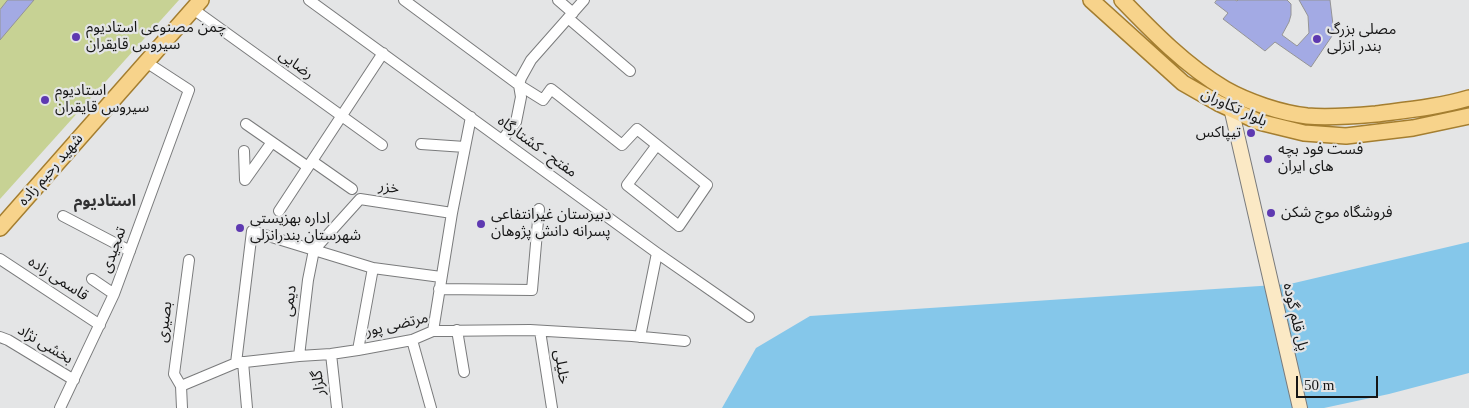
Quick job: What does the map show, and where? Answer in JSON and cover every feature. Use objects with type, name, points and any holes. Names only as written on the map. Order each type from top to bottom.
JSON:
[{"type":"main road","name":"بلوار تکاوران","points":[[1091,0],[1183,83],[1218,103],[1259,122],[1304,133],[1346,136],[1414,128],[1469,116]]},
{"type":"main road","name":"بلوار تکاوران","points":[[1122,0],[1150,29],[1194,68],[1226,90],[1265,106],[1307,116],[1346,117],[1409,110],[1469,98]]},
{"type":"main road","name":"شهید رحیم زاده","points":[[0,228],[197,4]]},
{"type":"street","name":"مفتح - کشتارگاه","points":[[309,0],[657,253],[749,317]]},
{"type":"street","points":[[404,0],[519,85],[543,100],[552,89],[622,145],[636,129],[657,145],[707,185],[679,226],[627,185],[657,145]]},
{"type":"street","points":[[558,0],[571,15],[630,71]]},
{"type":"street","points":[[502,140],[516,122],[521,97],[519,85],[531,60],[584,0]]},
{"type":"street","name":"رضایی","points":[[197,4],[341,116],[382,145]]},
{"type":"street","points":[[279,211],[383,52]]},
{"type":"street","name":"تمجیدی","points":[[60,408],[114,294],[189,90],[146,62]]},
{"type":"street","name":"پل قلم گوده","points":[[1232,108],[1300,408]]},
{"type":"street","points":[[433,331],[452,212],[471,117]]},
{"type":"street","points":[[246,124],[272,142],[352,189]]},
{"type":"street","points":[[244,151],[245,180],[272,142]]},
{"type":"street","points":[[421,144],[465,147]]},
{"type":"street","name":"خزر","points":[[314,250],[360,198],[452,212]]},
{"type":"street","points":[[439,289],[532,290],[539,209]]},
{"type":"street","points":[[62,216],[130,251]]},
{"type":"street","points":[[248,408],[240,362],[252,231],[373,268],[441,277]]},
{"type":"street","name":"دیمی","points":[[299,356],[308,280],[314,250]]},
{"type":"street","points":[[640,337],[657,253]]},
{"type":"street","name":"قاسمی زاده","points":[[0,259],[100,324]]},
{"type":"street","name":"بصیری","points":[[182,408],[181,386],[174,374],[189,260]]},
{"type":"street","points":[[358,350],[373,268]]},
{"type":"street","points":[[92,279],[114,294]]},
{"type":"street","points":[[457,330],[464,372]]},
{"type":"street","name":"مرتضی پور","points":[[181,386],[240,362],[358,350],[412,340],[433,331],[530,330],[684,341]]},
{"type":"street","name":"خلیلی","points":[[540,331],[552,408]]},
{"type":"street","name":"بخشی نژاد","points":[[0,337],[74,380]]},
{"type":"street","points":[[412,340],[431,408]]},
{"type":"street","name":"گلزار","points":[[331,354],[337,408]]},
{"type":"green space","name":"استادیوم سیروس قایقران","points":[[0,0],[179,0],[0,199]]},
{"type":"water","points":[[1469,242],[1469,373],[1389,394],[1324,408],[722,408],[756,348],[810,316],[1290,284]]},
{"type":"building","points":[[8,0],[34,0],[0,40],[0,10]]},
{"type":"building","points":[[1217,0],[1287,0],[1291,4],[1291,15],[1282,35],[1297,46],[1309,33],[1308,16],[1299,0],[1330,0],[1334,33],[1311,67],[1275,42],[1265,51],[1223,19],[1228,13],[1215,3]]},
{"type":"place","name":"چمن مصنوعی استادیوم سیروس قایقران","points":[[76,37]]},
{"type":"place","name":"مصلی بزرگ بندر انزلی","points":[[1317,39]]},
{"type":"place","name":"استادیوم سیروس قایقران","points":[[45,100]]},
{"type":"place","name":"تیپاکس","points":[[1251,133]]},
{"type":"place","name":"فست فود بچه های ایران","points":[[1268,159]]},
{"type":"place","name":"فروشگاه موج شکن","points":[[1271,213]]},
{"type":"place","name":"دبیرستان غیرانتفاعی پسرانه دانش پژوهان","points":[[481,224]]},
{"type":"place","name":"اداره بهزیستی شهرستان بندرانزلی","points":[[240,228]]},
{"type":"district","name":"استادیوم","points":[[105,202]]}]
